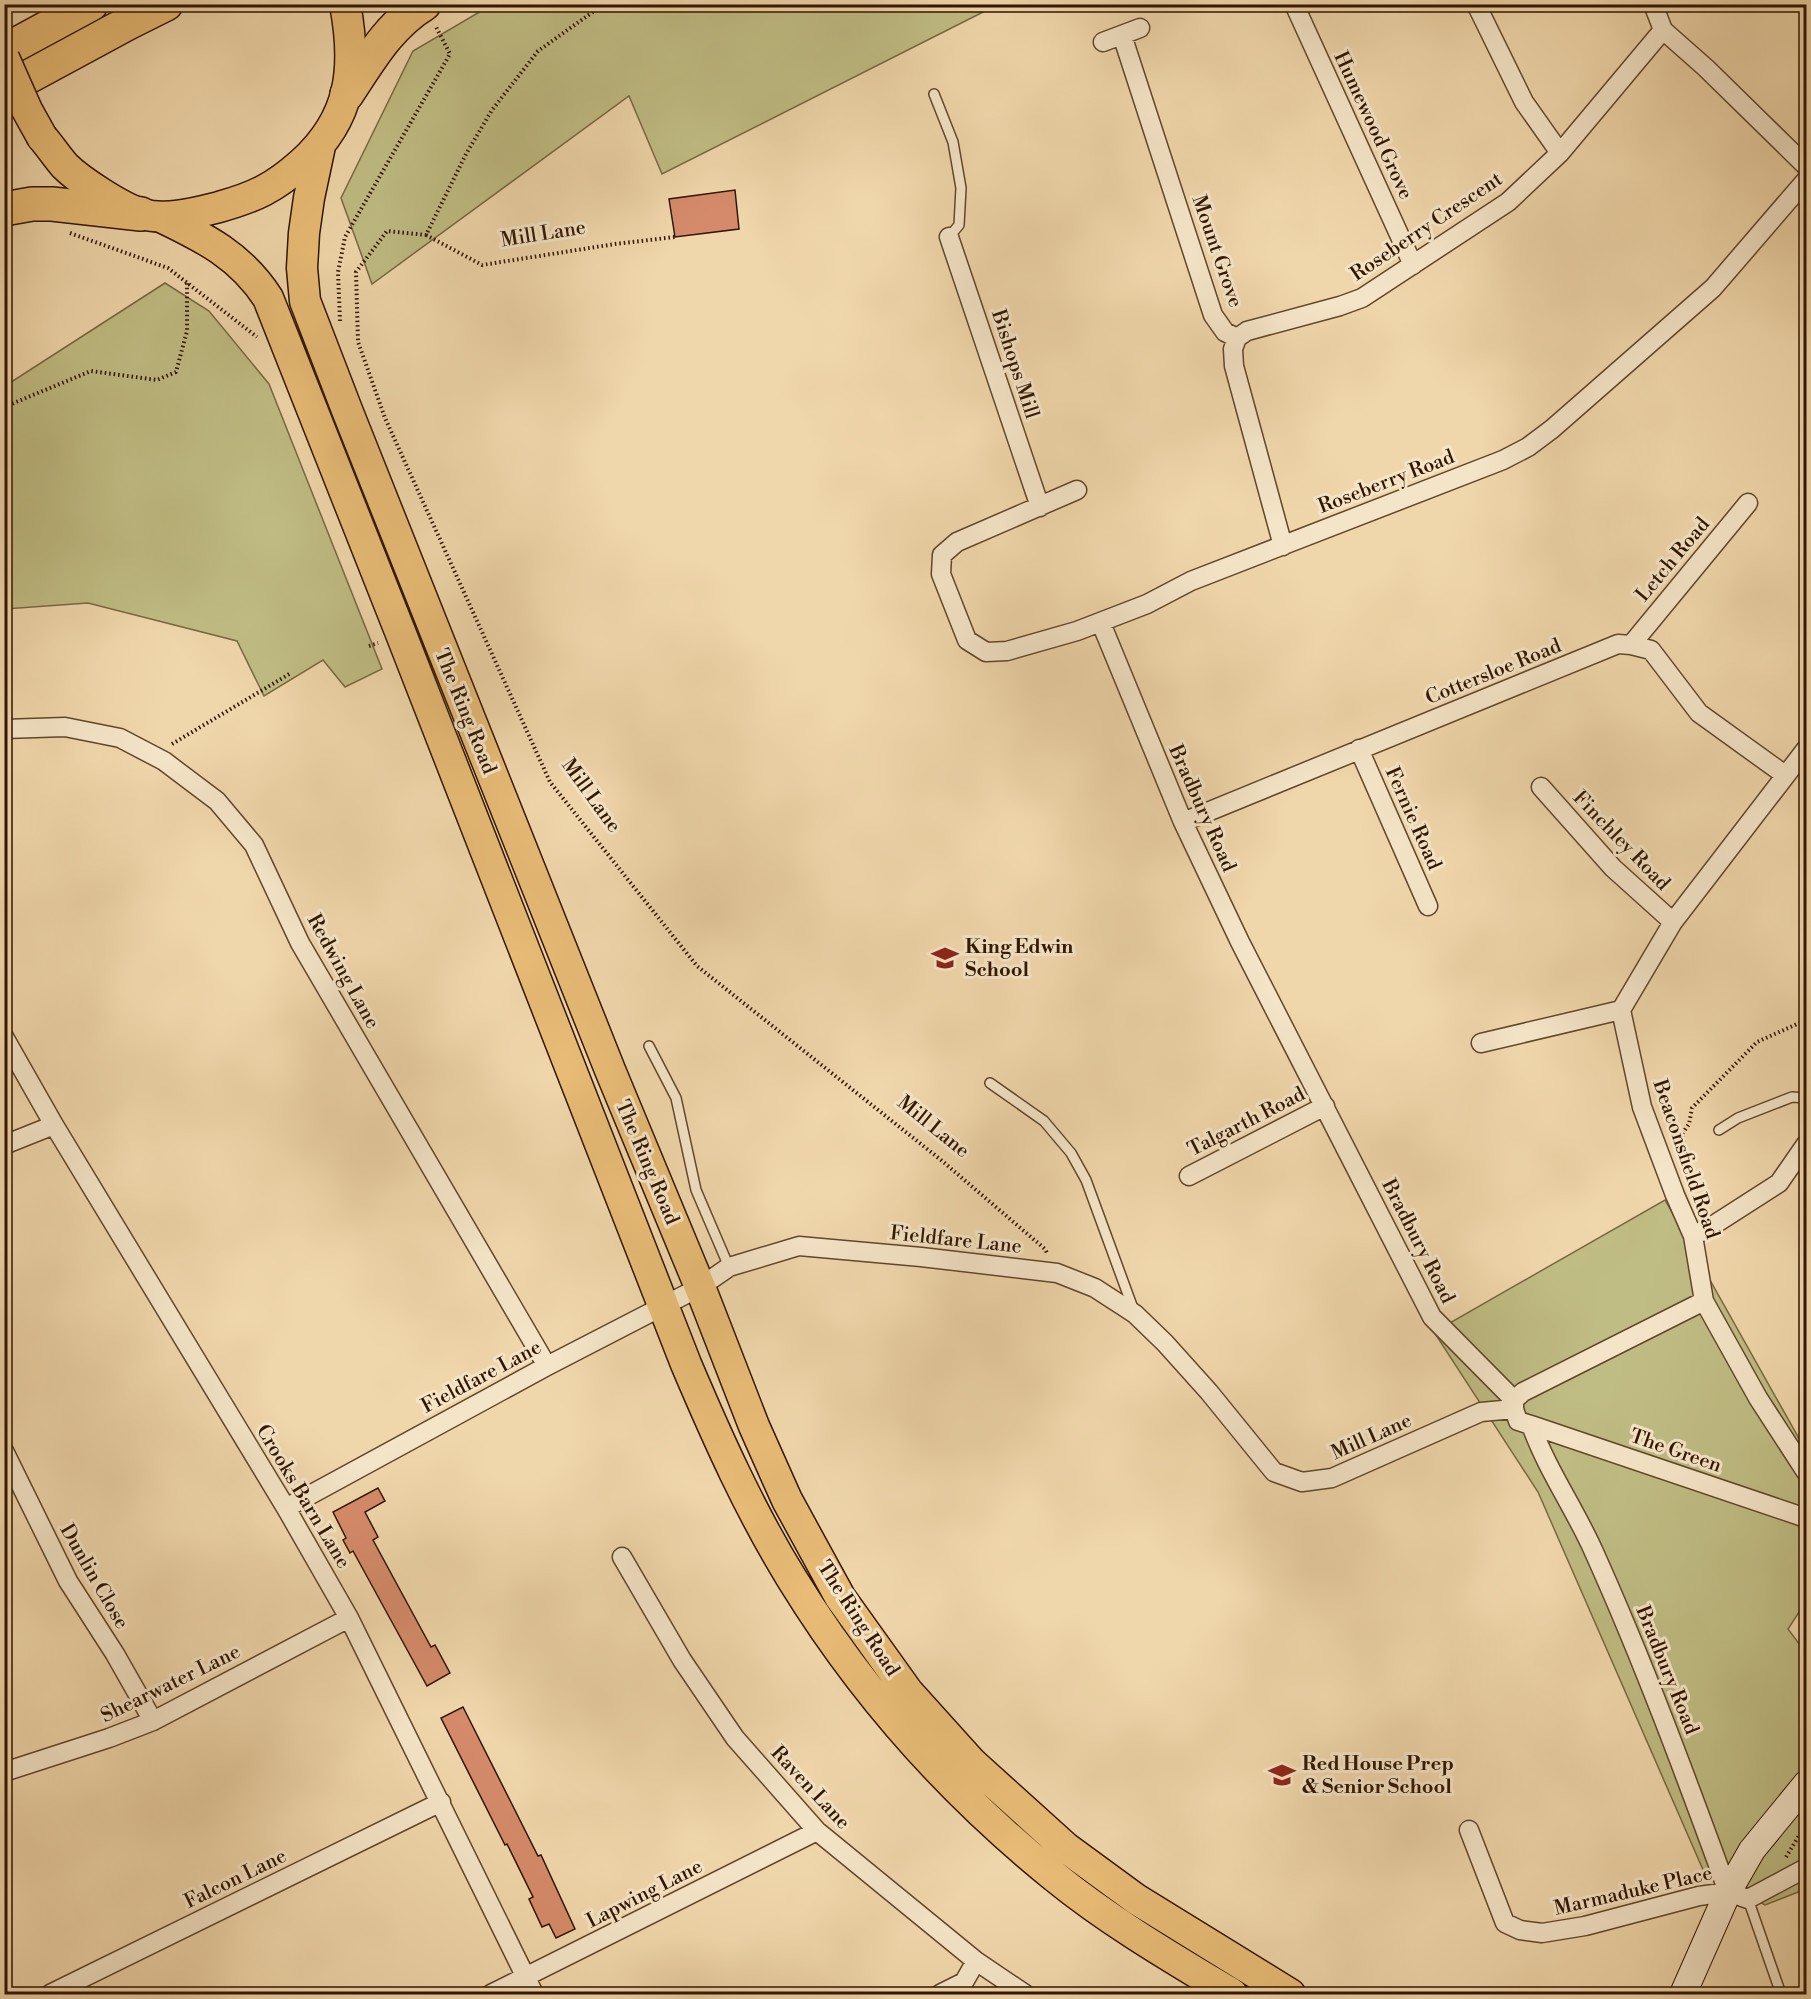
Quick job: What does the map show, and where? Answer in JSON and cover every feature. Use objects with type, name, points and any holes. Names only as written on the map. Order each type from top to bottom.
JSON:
[{"type":"highway","points":[[4,51],[91,4]]},
{"type":"highway","points":[[4,90],[166,4]]},
{"type":"highway","points":[[347,94],[379,46],[396,26],[424,4]]},
{"type":"highway","points":[[4,209],[32,204],[52,204],[151,216]]},
{"type":"main road","points":[[151,216],[206,210],[245,200],[280,183],[320,146],[338,119],[347,94],[351,50],[345,5]]},
{"type":"main road","name":"The Ring Road","points":[[4,58],[27,110],[42,137],[66,166],[98,192],[230,254],[258,282],[268,298],[467,800],[662,1306],[719,1441],[792,1578],[861,1679],[906,1736],[998,1829],[1057,1879],[1143,1939],[1232,1995]]},
{"type":"main road","name":"The Ring Road","points":[[320,146],[304,233],[303,268],[306,301],[346,410],[605,1059],[700,1287],[754,1426],[787,1500],[840,1597],[908,1692],[972,1763],[1065,1846],[1136,1899],[1290,1995]]},
{"type":"main road","points":[[1683,1995],[1738,1896],[1752,1850],[1806,1784]]},
{"type":"street","name":"Humewood Grove","points":[[1294,4],[1413,265]]},
{"type":"street","points":[[1476,4],[1524,102],[1560,153]]},
{"type":"street","points":[[1653,4],[1663,30],[1706,68],[1806,166]]},
{"type":"street","points":[[1103,42],[1140,28]]},
{"type":"street","name":"Roseberry Crescent","points":[[1237,338],[1247,331],[1362,298],[1508,202],[1560,153],[1663,30]]},
{"type":"street","name":"Mount Grove","points":[[1122,35],[1213,315],[1225,332],[1237,338]]},
{"type":"street","name":"Roseberry Road","points":[[1040,507],[957,542],[942,555],[941,574],[966,640],[986,652],[1007,651],[1101,623],[1147,604],[1191,581],[1503,460],[1528,447],[1552,429],[1713,288],[1806,180]]},
{"type":"street","name":"Bishops Mill","points":[[949,237],[1040,507]]},
{"type":"street","points":[[1237,338],[1233,349],[1233,366],[1282,546]]},
{"type":"street","points":[[1040,507],[1077,490]]},
{"type":"street","name":"Letch Road","points":[[1631,645],[1748,503]]},
{"type":"street","name":"Bradbury Road","points":[[1101,623],[1183,822],[1240,942],[1432,1317],[1514,1405],[1518,1420],[1531,1425],[1540,1449],[1593,1549],[1738,1896]]},
{"type":"street","name":"Cottersloe Road","points":[[1183,822],[1618,644],[1631,645]]},
{"type":"street","points":[[1631,645],[1651,650],[1699,713],[1785,776]]},
{"type":"street","name":"Redwing Lane","points":[[4,729],[65,727],[120,738],[164,761],[217,801],[254,845],[300,943],[548,1366]]},
{"type":"street","name":"Fernie Road","points":[[1359,749],[1428,906]]},
{"type":"street","points":[[1481,1043],[1621,1010],[1673,922],[1806,749]]},
{"type":"street","name":"Finchley Road","points":[[1541,787],[1613,868],[1673,922]]},
{"type":"street","name":"Beaconsfield Road","points":[[1621,1010],[1642,1107],[1693,1236],[1704,1301],[1758,1398],[1806,1472]]},
{"type":"street","name":"Crooks Barn Lane","points":[[4,1037],[54,1125],[286,1508],[349,1618],[534,1995]]},
{"type":"street","name":"Talgarth Road","points":[[1189,1176],[1325,1106]]},
{"type":"street","points":[[4,1146],[54,1125]]},
{"type":"street","points":[[1693,1236],[1713,1226],[1779,1183],[1806,1144]]},
{"type":"street","name":"Fieldfare Lane","points":[[286,1508],[548,1366],[700,1287],[729,1267],[799,1246],[1057,1273],[1095,1288],[1135,1314]]},
{"type":"street","name":"Mill Lane","points":[[1135,1314],[1165,1343],[1209,1392],[1274,1472],[1302,1482],[1332,1478],[1481,1412],[1514,1405],[1523,1392],[1704,1301]]},
{"type":"street","name":"The Green","points":[[1531,1425],[1806,1518]]},
{"type":"street","name":"Dunlin Close","points":[[4,1451],[68,1581],[115,1654],[153,1721]]},
{"type":"street","name":"Raven Lane","points":[[622,1557],[682,1660],[735,1738],[817,1831],[976,1961],[1025,1995]]},
{"type":"street","name":"Shearwater Lane","points":[[4,1772],[109,1738],[153,1721],[349,1618]]},
{"type":"street","name":"Falcon Lane","points":[[50,1995],[441,1802]]},
{"type":"street","name":"Marmaduke Place","points":[[1469,1830],[1505,1923],[1520,1930],[1542,1933],[1585,1926],[1700,1896],[1738,1896]]},
{"type":"street","name":"Lapwing Lane","points":[[491,1995],[817,1831]]},
{"type":"street","points":[[1738,1896],[1806,1868]]},
{"type":"street","points":[[940,1995],[964,1982],[976,1961]]},
{"type":"lane","points":[[934,94],[954,141],[961,188],[959,225],[949,237]]},
{"type":"lane","points":[[648,1046],[676,1098],[696,1190],[729,1267]]},
{"type":"lane","points":[[990,1083],[1044,1122],[1071,1153],[1086,1180],[1135,1314]]},
{"type":"lane","points":[[1719,1130],[1738,1118],[1792,1097],[1806,1098]]},
{"type":"lane","points":[[1738,1896],[1781,1995]]},
{"type":"path","points":[[426,235],[466,154],[492,110],[538,51],[604,4]]},
{"type":"path","name":"Mill Lane","points":[[675,237],[482,265],[426,235],[387,231],[356,272],[358,342],[385,418],[550,782],[697,966],[941,1160],[1045,1249],[1057,1273]]},
{"type":"path","points":[[4,406],[91,371],[157,380],[176,372],[187,331],[187,283]]},
{"type":"path","points":[[153,755],[291,673]]},
{"type":"path","points":[[1785,1859],[1806,1824]]},
{"type":"shaded area","points":[[493,4],[997,5],[662,174],[629,96],[372,284],[341,198],[413,51]]},
{"type":"shaded area","points":[[165,283],[209,311],[269,384],[382,669],[345,687],[323,660],[264,696],[237,641],[88,603],[5,609],[5,386]]},
{"type":"shaded area","points":[[1665,1200],[1806,1451],[1806,1603],[1788,1629],[1806,1653],[1806,1889],[1765,1905],[1704,1872],[1538,1492],[1434,1332]]},
{"type":"building","points":[[735,190],[739,229],[675,237],[669,199]]},
{"type":"building","points":[[378,1488],[385,1501],[365,1512],[378,1537],[373,1540],[431,1647],[435,1645],[450,1673],[427,1686],[353,1551],[350,1553],[343,1540],[346,1538],[333,1512]]},
{"type":"building","points":[[463,1707],[538,1856],[541,1855],[575,1929],[556,1938],[549,1924],[542,1927],[529,1899],[533,1897],[441,1718]]},
{"type":"place","name":"King Edwin School","points":[[945,958]]},
{"type":"place","name":"Red House Prep & Senior School","points":[[1282,1775]]}]
